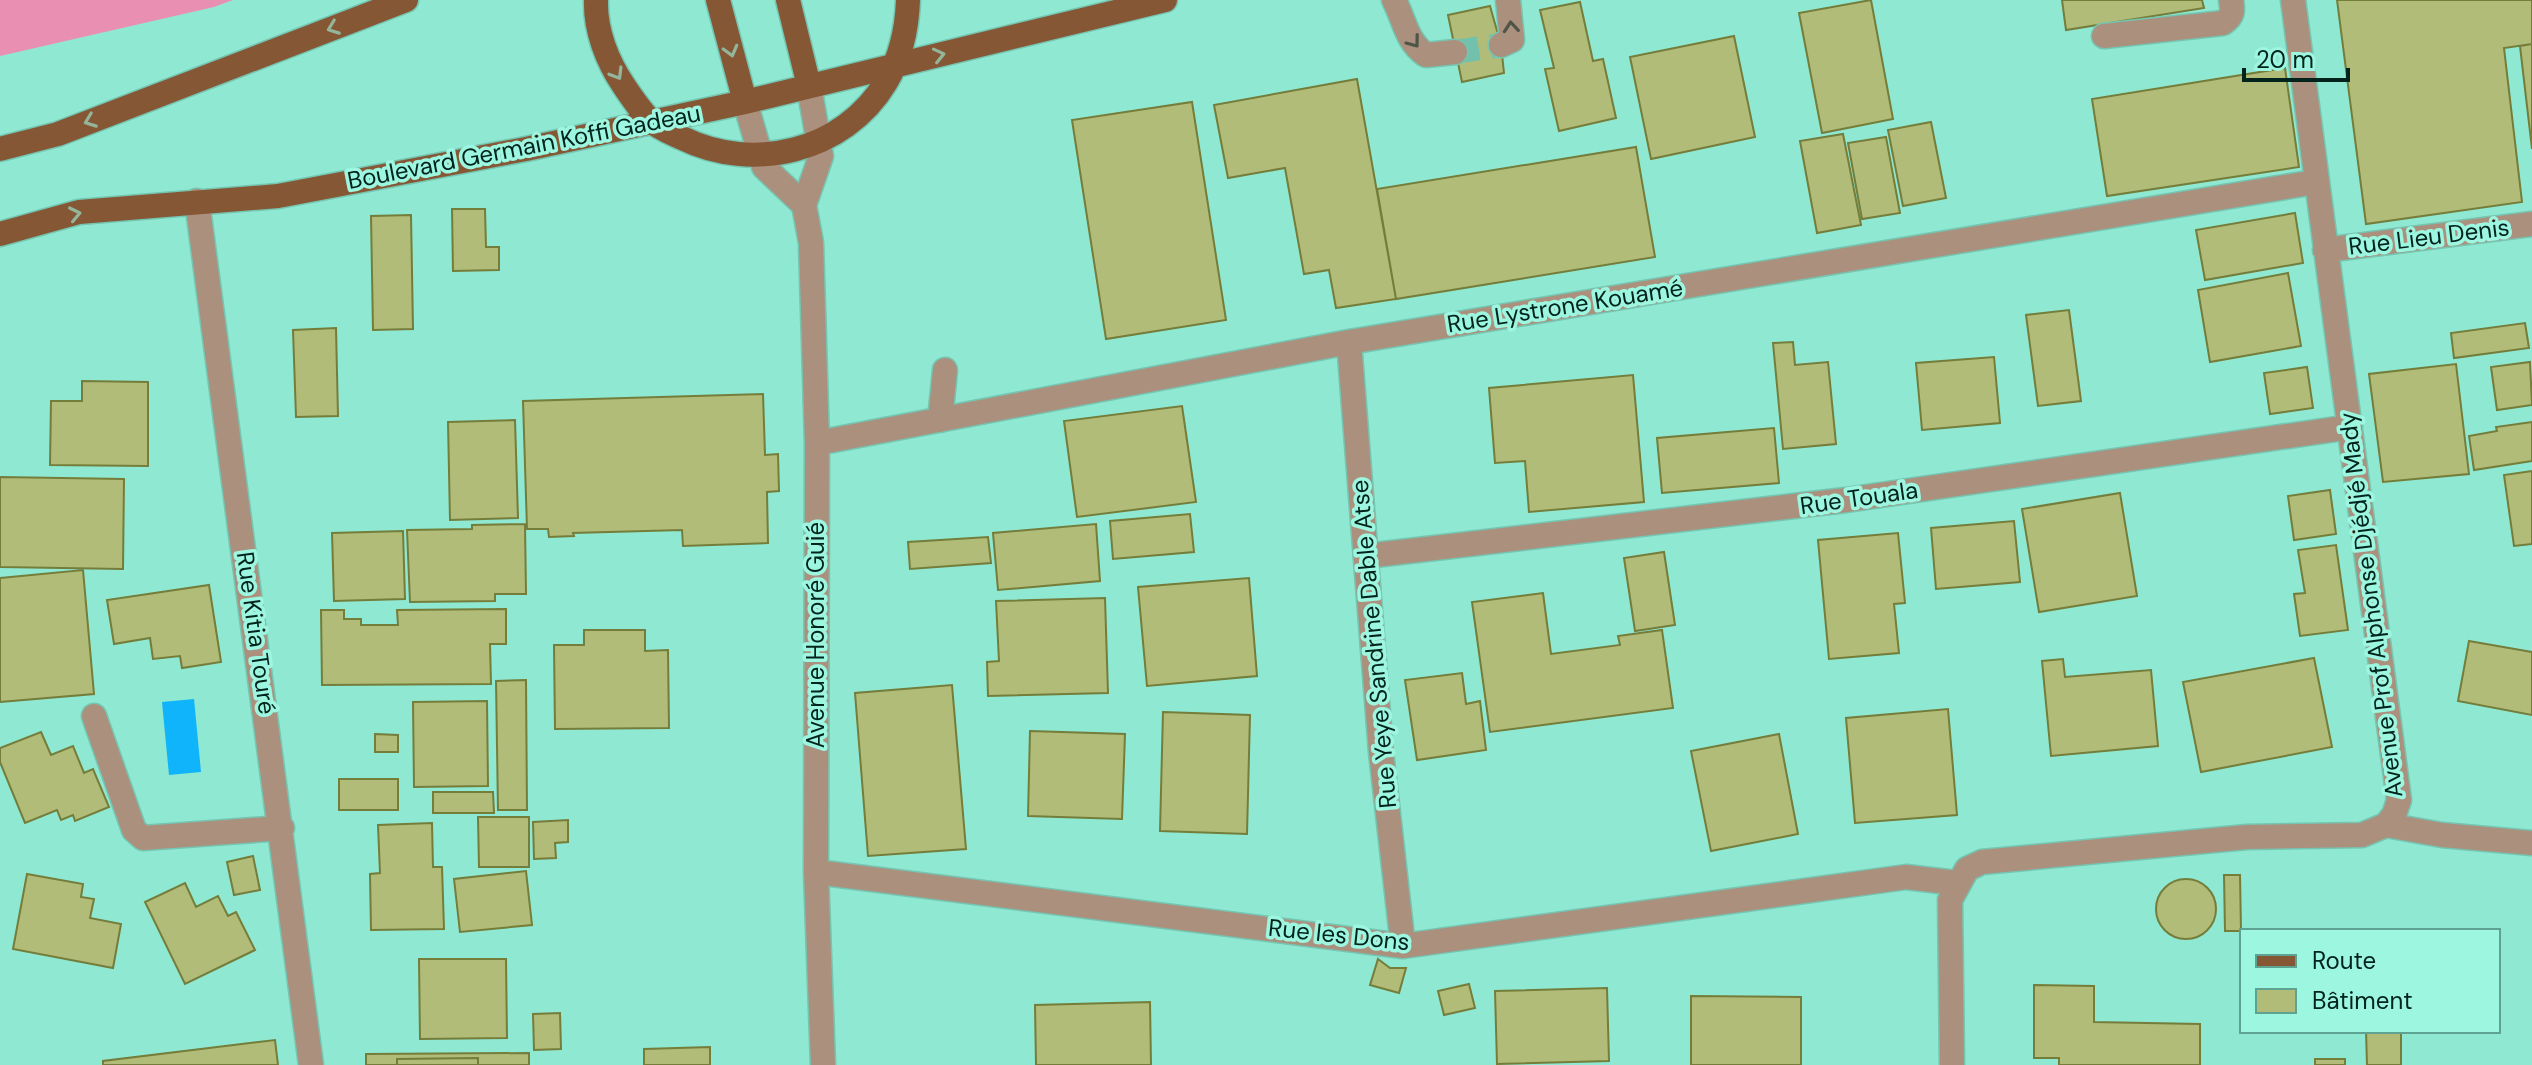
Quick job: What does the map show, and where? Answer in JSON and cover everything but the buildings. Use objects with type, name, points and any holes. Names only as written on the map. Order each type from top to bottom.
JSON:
[{"type":"main road","points":[[0,149],[58,134],[406,0]]},
{"type":"main road","points":[[596,0],[604,47],[613,71],[652,122],[700,147],[761,156],[819,142],[847,125],[868,106],[894,66],[907,26],[908,0]]},
{"type":"main road","points":[[718,0],[745,102]]},
{"type":"main road","points":[[788,0],[809,86]]},
{"type":"main road","name":"Boulevard Germain Koffi Gadeau","points":[[0,234],[79,212],[278,196],[526,149],[745,102],[1165,0]]},
{"type":"street","points":[[1394,0],[1407,36],[1417,49],[1426,55],[1455,52]]},
{"type":"street","points":[[1501,45],[1512,40],[1508,0]]},
{"type":"street","points":[[2104,36],[2223,23],[2233,12],[2231,0]]},
{"type":"street","name":"Avenue Prof Alphonse Djédjé Mady","points":[[1957,883],[1967,869],[1982,862],[2247,837],[2362,835],[2386,825],[2394,815],[2399,800],[2293,0]]},
{"type":"street","name":"Avenue Honoré Guié","points":[[809,86],[821,156],[804,205],[811,243],[817,443],[816,872],[823,1065]]},
{"type":"street","points":[[745,102],[764,167],[804,205]]},
{"type":"street","name":"Rue Lystrone Kouamé","points":[[817,443],[1349,342],[2315,182]]},
{"type":"street","name":"Rue Kitia Touré","points":[[197,201],[311,1065]]},
{"type":"street","name":"Rue Lieu Denis","points":[[2325,250],[2532,224]]},
{"type":"street","name":"Rue Yeye Sandrine Dable Atse","points":[[1349,342],[1381,752],[1403,946]]},
{"type":"street","points":[[940,420],[945,370]]},
{"type":"street","name":"Rue Touala","points":[[1366,556],[1846,500],[2350,427]]},
{"type":"street","points":[[94,716],[134,830],[143,838],[282,828]]},
{"type":"street","points":[[2386,825],[2442,835],[2532,843]]},
{"type":"street","name":"Rue les Dons","points":[[816,872],[1403,946],[1906,877],[1957,883]]},
{"type":"street","points":[[1952,1065],[1950,900],[1957,883]]},
{"type":"shaded area","points":[[0,0],[233,0],[0,56]]},
{"type":"water","points":[[194,699],[201,772],[169,775],[162,702]]},
{"type":"tunnel","points":[[1455,52],[1501,45]]}]
